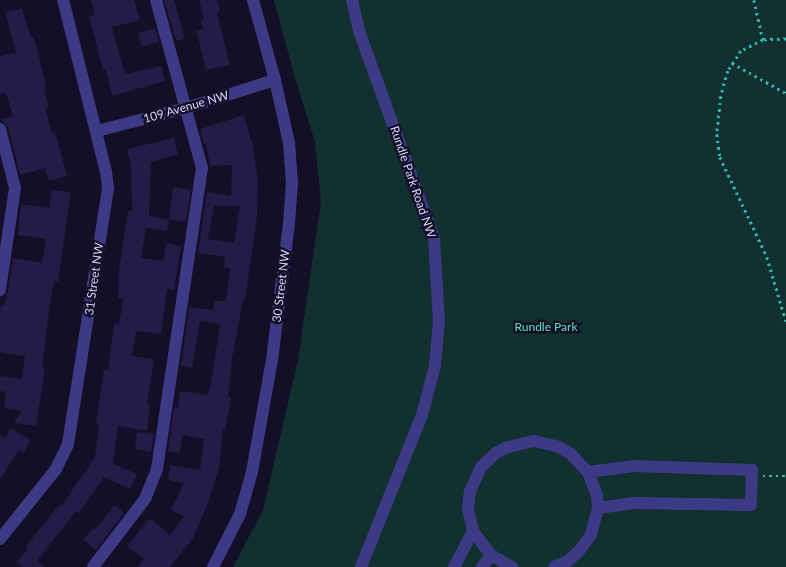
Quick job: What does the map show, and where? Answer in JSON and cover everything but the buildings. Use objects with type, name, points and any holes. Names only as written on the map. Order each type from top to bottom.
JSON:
[{"type":"street","name":"31 Street NW","points":[[0,539],[56,469],[68,444],[108,188],[96,131],[62,0]]},
{"type":"street","points":[[93,567],[146,499],[157,469],[202,168],[156,0]]},
{"type":"street","name":"30 Street NW","points":[[212,567],[233,531],[247,493],[272,360],[289,223],[292,183],[289,143],[275,80],[253,0]]},
{"type":"street","name":"Rundle Park Road NW","points":[[352,0],[359,31],[434,238],[439,321],[435,366],[422,415],[361,567]]},
{"type":"street","name":"109 Avenue NW","points":[[96,131],[186,108],[275,80]]},
{"type":"street","points":[[0,129],[15,188],[0,290]]},
{"type":"street","points":[[512,567],[491,555],[473,531],[468,509],[470,491],[475,477],[485,462],[505,448],[524,442],[546,443],[571,454],[588,472],[594,485],[598,508],[591,535],[568,561],[554,567]]},
{"type":"street","points":[[588,472],[634,466],[752,470],[751,505],[634,503],[598,508]]},
{"type":"street","points":[[454,567],[473,531]]},
{"type":"street","points":[[482,567],[491,555]]},
{"type":"path","points":[[754,0],[763,40]]},
{"type":"path","points":[[786,39],[763,40],[741,51],[732,63],[721,96],[717,145],[726,171],[767,257],[786,321]]},
{"type":"path","points":[[732,63],[780,88],[786,94]]},
{"type":"path","points":[[752,476],[786,476]]},
{"type":"green space","name":"Rundle Park","points":[[274,0],[786,0],[786,567],[233,567],[263,510],[298,360],[321,202],[315,142]]}]
